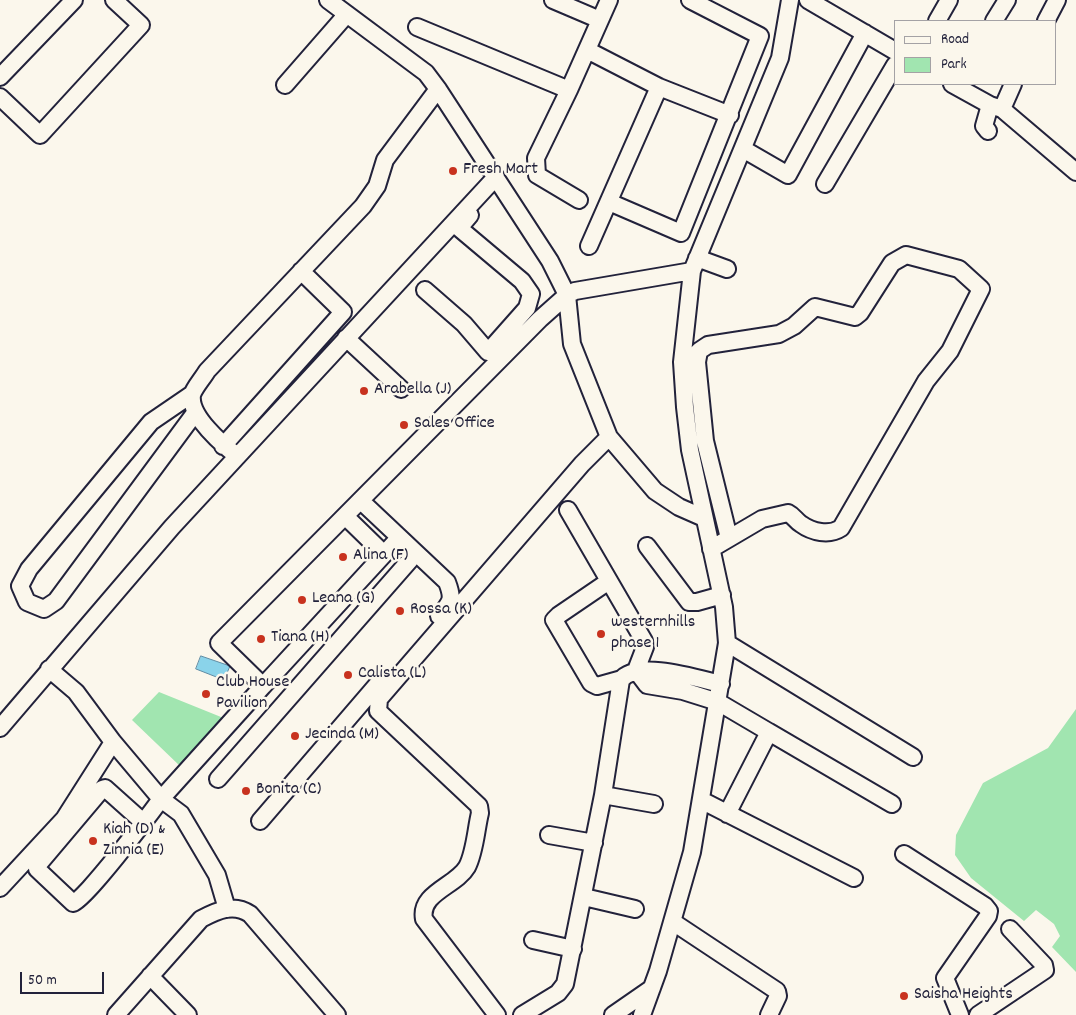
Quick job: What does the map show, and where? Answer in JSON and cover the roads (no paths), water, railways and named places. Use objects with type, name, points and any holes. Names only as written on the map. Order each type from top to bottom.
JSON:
[{"type":"street","points":[[0,63],[64,0]]},
{"type":"street","points":[[0,77],[74,0]]},
{"type":"street","points":[[0,97],[40,135],[140,25],[114,0]]},
{"type":"street","points":[[328,0],[426,73],[438,89],[550,260],[567,295],[572,344],[609,437],[655,492],[679,508],[704,518]]},
{"type":"street","points":[[553,0],[600,20]]},
{"type":"street","points":[[579,200],[537,175],[535,167],[536,158],[609,0]]},
{"type":"street","points":[[609,202],[681,233],[730,114],[760,36],[744,26],[690,0]]},
{"type":"street","points":[[642,1015],[673,922],[692,852],[721,684],[726,643],[722,595],[690,450],[682,362],[694,264],[780,58],[790,0]]},
{"type":"street","points":[[808,0],[894,49]]},
{"type":"street","points":[[938,20],[949,0]]},
{"type":"street","points":[[995,20],[1007,0]]},
{"type":"street","points":[[1046,20],[1056,0]]},
{"type":"street","points":[[285,85],[347,14]]},
{"type":"street","points":[[417,27],[569,90]]},
{"type":"street","points":[[743,149],[788,174],[865,33]]},
{"type":"street","points":[[587,50],[659,87],[730,114]]},
{"type":"street","points":[[825,184],[894,67]]},
{"type":"street","points":[[957,85],[997,107],[1076,172]]},
{"type":"street","points":[[988,131],[984,126],[1012,85]]},
{"type":"street","points":[[589,246],[659,87]]},
{"type":"street","points":[[195,413],[56,600],[44,609],[27,602],[20,586],[29,569],[151,422],[192,394],[207,371],[363,206],[377,186],[385,160],[438,89]]},
{"type":"street","points":[[425,290],[464,324],[488,352],[527,308],[531,294],[522,281],[459,228],[498,179]]},
{"type":"street","points":[[0,728],[172,526],[346,338],[498,179]]},
{"type":"street","points":[[711,549],[762,519],[788,513],[800,524],[815,532],[831,532],[841,528],[926,381],[950,351],[981,289],[959,269],[906,255],[892,263],[860,313],[855,317],[815,307],[794,326],[779,334],[708,345],[699,351],[697,362],[705,441],[729,538]]},
{"type":"street","points":[[263,686],[219,643],[346,517],[533,326],[567,295],[575,291],[694,264],[728,269]]},
{"type":"street","points":[[224,446],[343,312],[301,270]]},
{"type":"street","points":[[346,338],[401,389]]},
{"type":"street","points":[[192,394],[195,413],[224,446],[237,456]]},
{"type":"street","points":[[497,1015],[424,919],[423,913],[424,906],[432,897],[467,866],[480,813],[479,806],[378,711],[377,704],[379,699],[582,464],[609,437]]},
{"type":"street","points":[[361,501],[392,546],[410,560],[440,589],[452,595]]},
{"type":"street","points":[[522,1015],[562,989],[573,949],[604,795],[632,675],[645,647],[644,641],[568,510]]},
{"type":"street","points":[[260,821],[450,603],[452,595],[447,582],[346,517]]},
{"type":"street","points":[[143,822],[105,788],[102,789],[37,866],[37,869],[76,903],[143,822],[161,799],[392,546]]},
{"type":"street","points":[[647,546],[689,602],[697,602],[722,595]]},
{"type":"street","points":[[218,779],[410,560]]},
{"type":"street","points":[[609,581],[559,614],[554,620],[591,682],[597,686],[652,669],[721,684]]},
{"type":"street","points":[[726,643],[913,757]]},
{"type":"street","points":[[49,669],[76,692],[113,742],[161,799],[180,814],[217,875],[227,909]]},
{"type":"street","points":[[632,675],[647,685],[683,692],[718,702],[892,804]]},
{"type":"street","points":[[728,814],[769,732]]},
{"type":"street","points":[[0,888],[64,819],[113,742]]},
{"type":"street","points":[[604,795],[654,804]]},
{"type":"street","points":[[701,800],[854,878]]},
{"type":"street","points":[[549,835],[594,843]]},
{"type":"street","points":[[904,854],[985,906],[989,911],[988,916],[945,978],[960,1015]]},
{"type":"street","points":[[584,897],[635,909]]},
{"type":"street","points":[[116,1015],[202,919],[215,911],[243,909],[250,914],[337,1015]]},
{"type":"street","points":[[673,922],[777,991],[778,996],[769,1015]]},
{"type":"street","points":[[978,1015],[1045,970],[1044,965],[1010,929]]},
{"type":"street","points":[[532,940],[573,949]]},
{"type":"street","points":[[150,976],[188,1015]]},
{"type":"street","points":[[613,1015],[652,988]]},
{"type":"water","points":[[201,656],[230,666],[224,680],[196,669]]},
{"type":"place","name":"Fresh Mart","points":[[453,171]]},
{"type":"place","name":"Arabella (J)","points":[[364,391]]},
{"type":"place","name":"Sales Office","points":[[404,425]]},
{"type":"place","name":"Alina (F)","points":[[343,557]]},
{"type":"place","name":"Leana (G)","points":[[302,600]]},
{"type":"place","name":"Rossa (K)","points":[[400,611]]},
{"type":"place","name":"westernhills phase 1","points":[[601,634]]},
{"type":"place","name":"Tiana (H)","points":[[261,639]]},
{"type":"place","name":"Calista (L)","points":[[348,675]]},
{"type":"place","name":"Club House Pavilion","points":[[206,694]]},
{"type":"place","name":"Jecinda (M)","points":[[295,736]]},
{"type":"place","name":"Bonita (C)","points":[[246,791]]},
{"type":"place","name":"Kiah (D) & Zinnia (E)","points":[[93,841]]},
{"type":"place","name":"Saisha Heights","points":[[904,996]]}]
